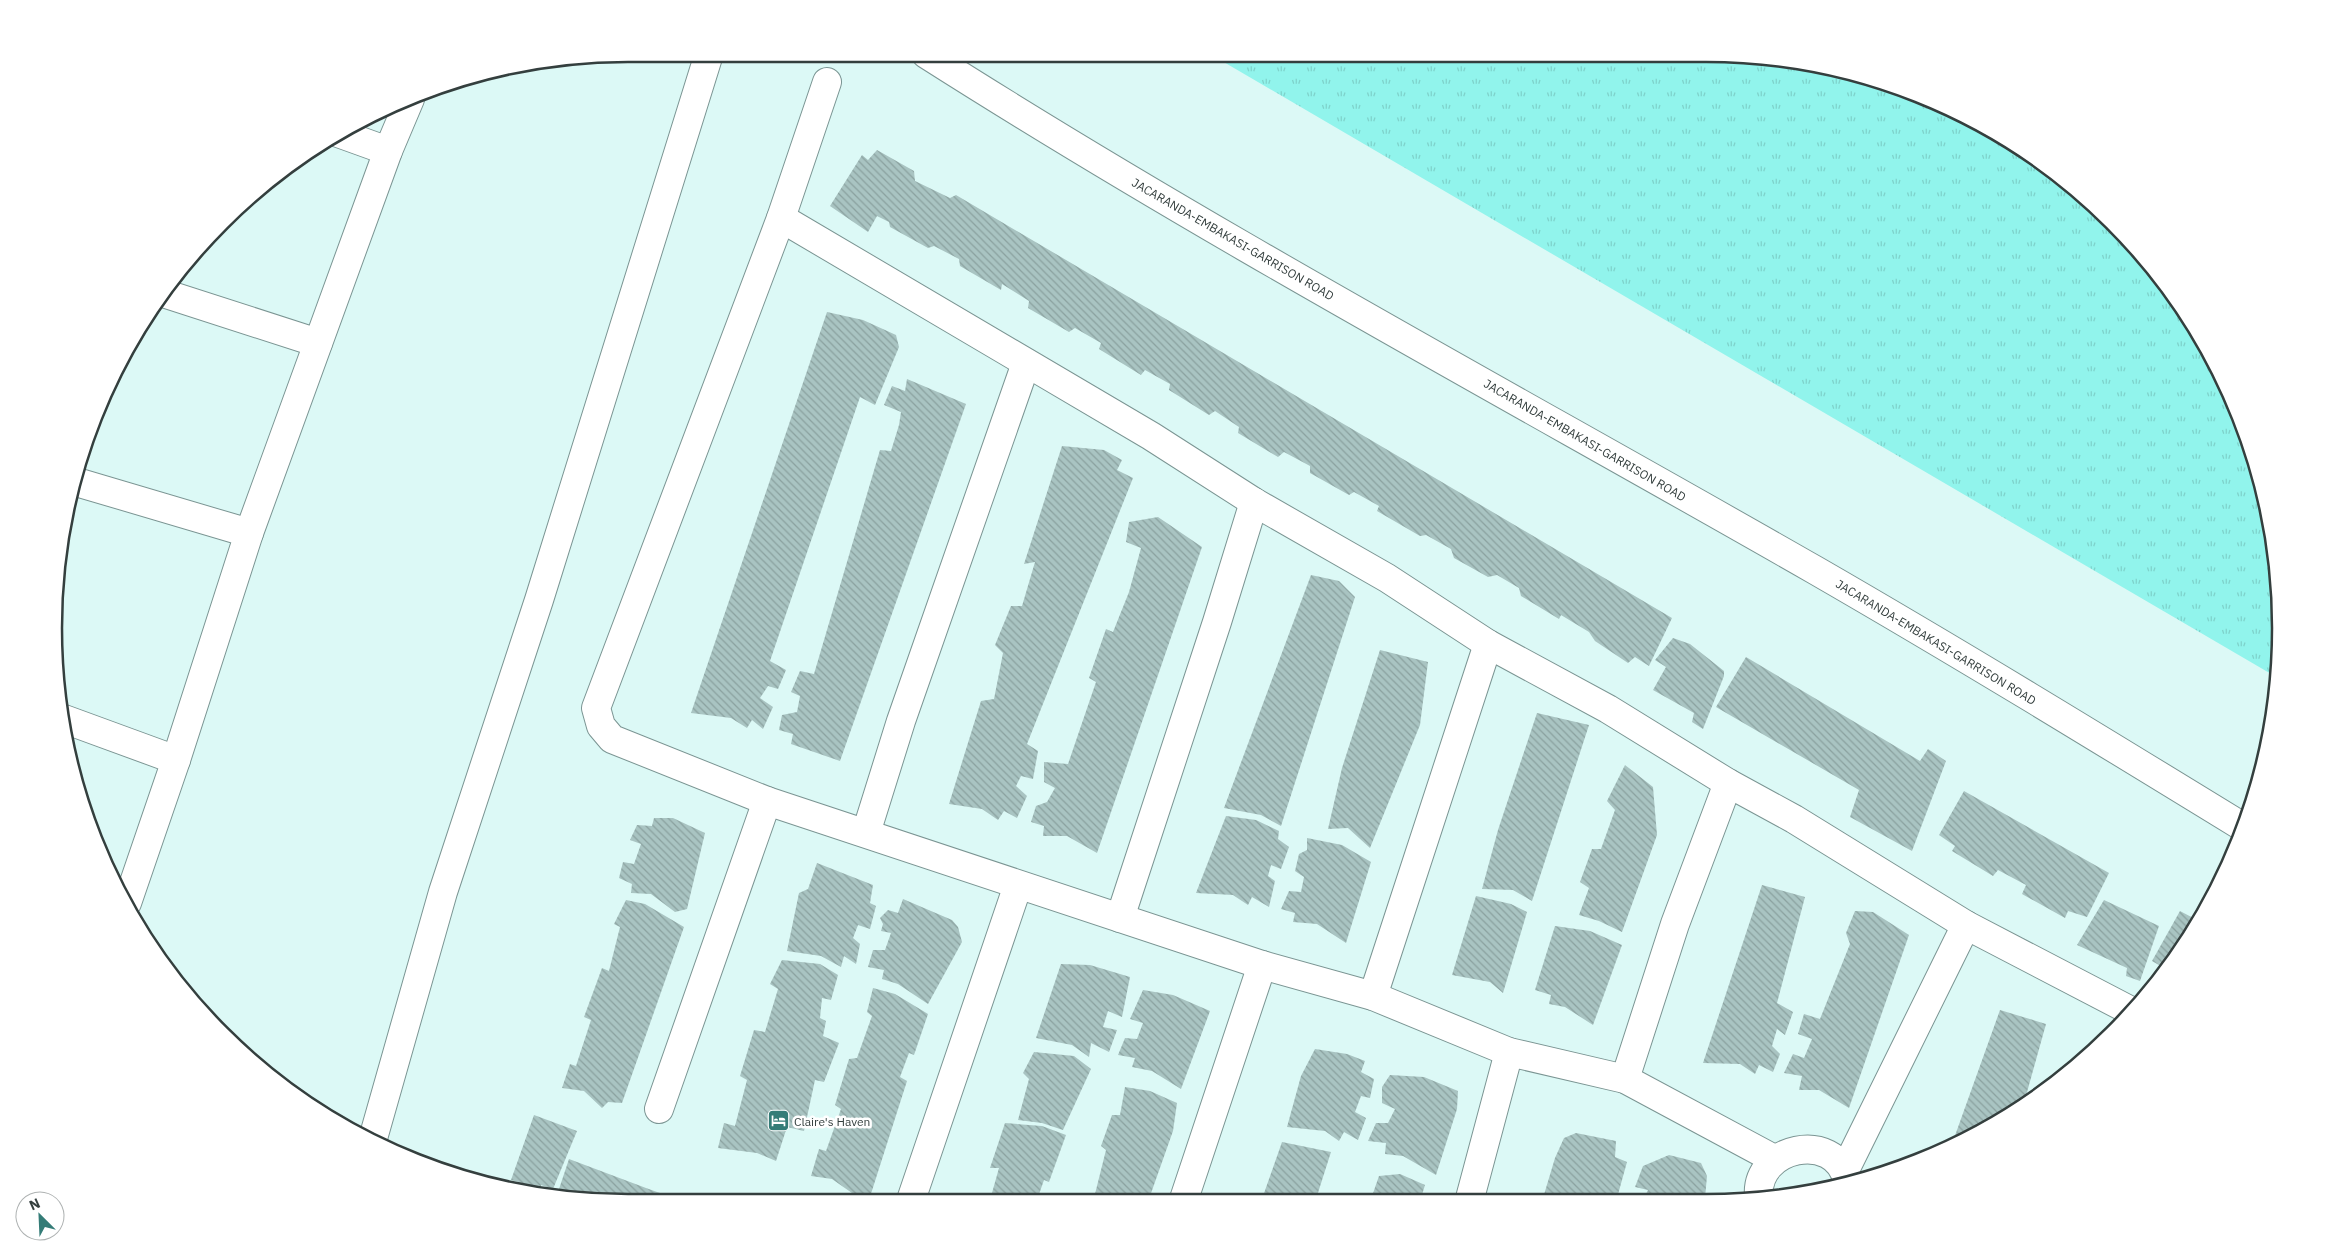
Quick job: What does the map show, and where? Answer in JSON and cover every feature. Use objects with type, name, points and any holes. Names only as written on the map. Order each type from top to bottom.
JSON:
[{"type":"street","points":[[375,1133],[443,892],[539,600],[707,62]]},
{"type":"street","name":"JACARANDA-EMBAKASI-GARRISON ROAD","points":[[938,62],[995,99],[1333,297],[1819,572],[2237,823]]},
{"type":"street","points":[[827,82],[781,218],[596,708],[601,726],[612,739],[768,801],[1262,964],[1373,996],[1509,1052],[1625,1079],[1774,1159]]},
{"type":"street","points":[[130,895],[176,760],[249,533],[388,151],[406,109]]},
{"type":"street","points":[[349,136],[388,151]]},
{"type":"street","points":[[781,218],[1152,436],[1254,502],[1386,578],[1488,644],[1608,709],[1728,783],[1794,819],[1966,925],[2125,1008]]},
{"type":"street","points":[[171,296],[318,343]]},
{"type":"street","points":[[866,833],[901,721],[1026,363]]},
{"type":"street","points":[[82,484],[249,533]]},
{"type":"street","points":[[1120,918],[1217,622],[1254,502]]},
{"type":"street","points":[[1373,996],[1488,644]]},
{"type":"street","points":[[70,721],[176,760]]},
{"type":"street","points":[[1625,1079],[1675,924],[1728,783]]},
{"type":"street","points":[[659,1108],[768,801]]},
{"type":"street","points":[[913,1194],[1018,885]]},
{"type":"street","points":[[1758,1191],[1758,1185],[1774,1159],[1799,1149],[1825,1152],[1846,1175],[1966,925]]},
{"type":"street","points":[[1186,1194],[1262,964]]},
{"type":"street","points":[[1471,1194],[1509,1052]]},
{"type":"green space","points":[[1224,62],[1707,62],[1781,67],[1817,73],[1889,93],[1957,121],[1990,138],[2051,179],[2107,228],[2156,284],[2197,345],[2214,378],[2242,446],[2262,518],[2268,554],[2271,591],[2270,674]]},
{"type":"building","points":[[877,150],[914,171],[915,181],[950,198],[956,195],[1672,618],[1649,666],[1635,657],[1628,663],[1595,641],[1589,632],[1561,615],[1559,619],[1521,596],[1519,588],[1497,575],[1488,577],[1454,558],[1451,549],[1426,535],[1420,536],[1377,511],[1379,506],[1354,492],[1349,495],[1310,473],[1310,466],[1284,452],[1278,457],[1238,433],[1239,427],[1215,411],[1209,415],[1169,390],[1170,384],[1145,370],[1141,375],[1099,349],[1101,343],[1075,328],[1069,332],[1028,308],[1029,301],[1002,284],[1001,290],[960,266],[959,259],[934,246],[928,248],[890,227],[889,222],[877,216],[868,232],[830,206],[862,155],[868,160]]},
{"type":"building","points":[[827,312],[863,320],[896,335],[899,347],[875,405],[860,397],[770,661],[786,670],[778,689],[768,686],[760,698],[773,707],[763,729],[752,720],[747,728],[731,718],[691,713]]},
{"type":"building","points":[[907,379],[966,404],[840,761],[791,744],[793,734],[779,730],[782,715],[797,712],[800,696],[791,692],[800,671],[814,674],[880,450],[891,451],[899,425],[901,412],[884,405],[892,386],[905,391]]},
{"type":"building","points":[[1062,446],[1104,450],[1122,460],[1117,470],[1133,478],[1027,744],[1038,751],[1033,779],[1021,776],[1016,786],[1027,796],[1017,818],[1004,811],[998,820],[982,809],[949,804],[981,701],[994,699],[1003,653],[995,645],[1011,606],[1022,606],[1035,562],[1024,564]]},
{"type":"building","points":[[1158,517],[1202,547],[1097,853],[1067,836],[1043,836],[1044,826],[1031,822],[1036,806],[1047,802],[1055,788],[1044,782],[1044,762],[1068,764],[1096,682],[1089,678],[1106,629],[1113,632],[1129,592],[1141,548],[1126,542],[1129,522]]},
{"type":"building","points":[[1311,575],[1339,581],[1355,597],[1281,826],[1261,815],[1224,808]]},
{"type":"building","points":[[1673,638],[1690,644],[1724,671],[1724,676],[1703,729],[1692,722],[1694,713],[1653,690],[1666,667],[1655,660]]},
{"type":"building","points":[[1380,650],[1428,662],[1420,725],[1370,848],[1348,828],[1328,829],[1342,768]]},
{"type":"building","points":[[1746,657],[1920,761],[1928,749],[1946,761],[1912,851],[1850,817],[1859,790],[1716,707]]},
{"type":"building","points":[[1537,713],[1589,725],[1532,901],[1513,890],[1482,889],[1498,830]]},
{"type":"building","points":[[1625,765],[1653,787],[1657,835],[1622,932],[1599,921],[1579,915],[1589,888],[1580,882],[1592,849],[1601,849],[1615,810],[1607,801]]},
{"type":"building","points":[[1964,791],[2109,873],[2087,917],[2068,911],[2065,918],[2022,894],[2026,885],[1998,870],[1993,876],[1952,851],[1955,846],[1939,835]]},
{"type":"building","points":[[1226,816],[1256,820],[1279,831],[1278,839],[1289,847],[1281,869],[1271,865],[1268,876],[1275,881],[1269,907],[1252,897],[1248,905],[1233,895],[1196,893]]},
{"type":"building","points":[[654,818],[673,818],[705,833],[687,909],[675,912],[651,894],[631,893],[632,884],[619,878],[623,862],[634,864],[641,844],[630,840],[637,825],[652,826]]},
{"type":"building","points":[[1307,838],[1342,845],[1371,862],[1346,943],[1317,924],[1293,922],[1295,913],[1281,909],[1289,891],[1301,892],[1304,877],[1295,871],[1299,854],[1307,850]]},
{"type":"building","points":[[817,863],[873,885],[870,903],[876,906],[870,929],[858,925],[853,938],[860,944],[856,964],[844,956],[841,967],[821,956],[787,951],[799,893],[808,889]]},
{"type":"building","points":[[1762,885],[1805,897],[1777,1003],[1793,1012],[1785,1035],[1777,1029],[1772,1046],[1780,1054],[1773,1072],[1759,1065],[1755,1074],[1740,1064],[1703,1063]]},
{"type":"building","points":[[1476,896],[1511,904],[1527,912],[1503,993],[1490,982],[1452,975]]},
{"type":"building","points":[[903,899],[952,920],[958,927],[962,942],[928,1004],[898,984],[882,979],[884,970],[868,967],[873,950],[885,950],[891,933],[881,931],[883,924],[880,918],[888,910],[898,913]]},
{"type":"building","points":[[626,900],[645,904],[684,927],[622,1103],[608,1102],[602,1108],[584,1091],[562,1088],[570,1064],[576,1066],[591,1020],[584,1017],[602,968],[609,971],[620,927],[614,924]]},
{"type":"building","points":[[2104,900],[2159,926],[2140,981],[2126,976],[2127,968],[2077,945]]},
{"type":"building","points":[[1855,911],[1873,912],[1909,935],[1849,1108],[1819,1090],[1799,1090],[1802,1076],[1784,1073],[1793,1054],[1804,1058],[1812,1039],[1798,1034],[1804,1014],[1820,1019],[1850,944],[1846,933]]},
{"type":"building","points":[[2180,911],[2193,918],[2160,966],[2152,961]]},
{"type":"building","points":[[1555,926],[1590,931],[1622,945],[1593,1025],[1565,1007],[1549,1004],[1551,995],[1535,990]]},
{"type":"building","points":[[782,960],[820,964],[838,975],[831,1000],[822,998],[820,1018],[826,1021],[823,1036],[839,1043],[824,1082],[815,1080],[804,1131],[787,1127],[776,1161],[757,1153],[718,1148],[724,1123],[735,1126],[747,1080],[740,1076],[754,1030],[765,1032],[778,989],[770,984]]},
{"type":"building","points":[[1061,964],[1090,965],[1130,977],[1122,1017],[1108,1011],[1103,1027],[1117,1030],[1109,1052],[1091,1043],[1089,1057],[1072,1045],[1036,1038]]},
{"type":"building","points":[[873,988],[895,994],[928,1014],[914,1055],[909,1053],[900,1077],[907,1081],[871,1194],[853,1194],[832,1179],[811,1176],[819,1149],[826,1151],[841,1109],[835,1105],[849,1059],[857,1058],[872,1016],[867,1012]]},
{"type":"building","points":[[1143,990],[1173,995],[1210,1011],[1181,1089],[1152,1071],[1132,1067],[1135,1058],[1118,1055],[1125,1038],[1137,1039],[1143,1023],[1130,1019]]},
{"type":"building","points":[[2000,1010],[2046,1024],[2026,1094],[1990,1118],[1955,1136]]},
{"type":"building","points":[[1315,1049],[1347,1054],[1365,1061],[1361,1072],[1374,1079],[1370,1098],[1361,1096],[1355,1112],[1366,1118],[1358,1140],[1344,1132],[1339,1141],[1325,1131],[1287,1127],[1301,1076]]},
{"type":"building","points":[[1034,1052],[1074,1056],[1091,1069],[1063,1130],[1042,1123],[1018,1120],[1029,1079],[1023,1073]]},
{"type":"building","points":[[1390,1075],[1424,1077],[1458,1091],[1457,1109],[1436,1175],[1403,1156],[1385,1154],[1386,1143],[1368,1141],[1376,1123],[1388,1123],[1395,1109],[1382,1103],[1382,1087]]},
{"type":"building","points":[[1125,1087],[1150,1091],[1177,1103],[1173,1131],[1151,1194],[1095,1194],[1106,1150],[1101,1146],[1112,1115],[1120,1115]]},
{"type":"building","points":[[534,1115],[577,1131],[553,1189],[511,1180]]},
{"type":"building","points":[[1005,1123],[1042,1126],[1066,1135],[1049,1182],[1044,1180],[1039,1194],[992,1194],[999,1168],[990,1168]]},
{"type":"building","points":[[1576,1133],[1616,1141],[1615,1157],[1627,1162],[1618,1194],[1544,1194],[1555,1158],[1564,1138]]},
{"type":"building","points":[[1282,1142],[1331,1152],[1318,1194],[1264,1194]]},
{"type":"building","points":[[1669,1155],[1701,1163],[1707,1176],[1705,1194],[1646,1194],[1648,1190],[1635,1187],[1643,1166]]},
{"type":"building","points":[[569,1159],[663,1194],[628,1194],[559,1189]]},
{"type":"building","points":[[1400,1174],[1425,1185],[1422,1194],[1373,1194],[1379,1176]]},
{"type":"place","name":"Claire's Haven","points":[[778,1121]]}]
